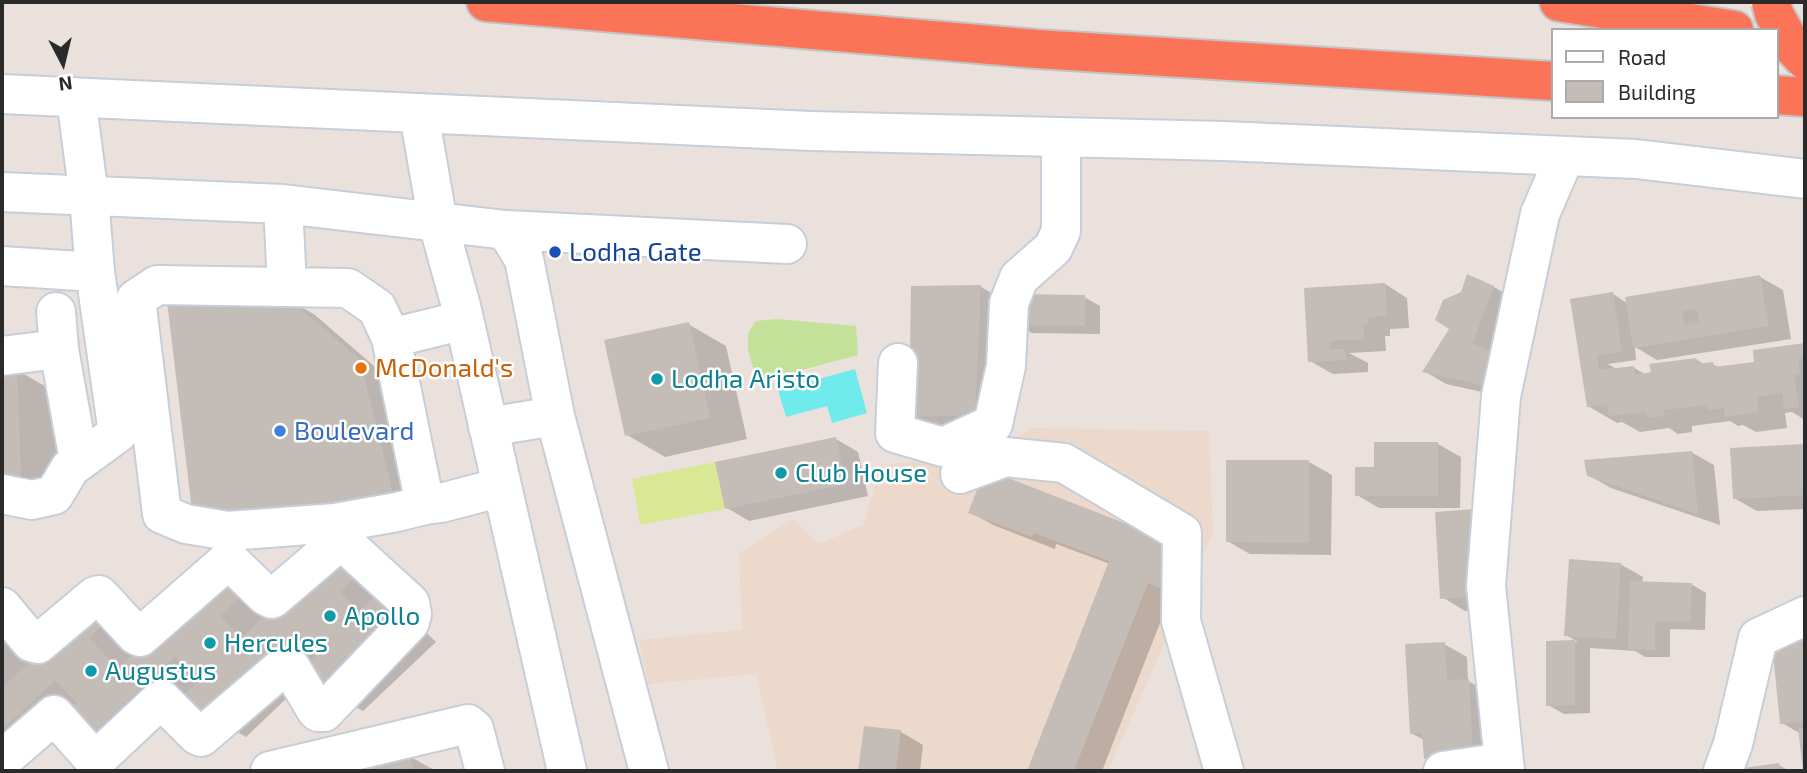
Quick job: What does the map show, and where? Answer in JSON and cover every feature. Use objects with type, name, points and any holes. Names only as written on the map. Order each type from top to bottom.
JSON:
[{"type":"highway","points":[[1559,2],[1722,28]]},
{"type":"highway","points":[[1771,2],[1774,14],[1792,46],[1805,60]]},
{"type":"highway","points":[[496,3],[1037,49],[1552,81]]},
{"type":"highway","points":[[1779,37],[1805,41]]},
{"type":"highway","points":[[1779,95],[1805,97]]},
{"type":"street","points":[[2,94],[811,131],[1224,141],[1636,159],[1805,179]]},
{"type":"street","points":[[2,494],[32,500],[54,495],[70,468],[118,433],[95,272],[89,197],[76,97]]},
{"type":"street","points":[[419,114],[438,223],[464,320],[567,771]]},
{"type":"street","points":[[898,363],[895,433],[943,447],[993,424],[1006,366],[1009,303],[1019,278],[1053,248],[1060,231],[1061,137]]},
{"type":"street","points":[[1443,771],[1504,767],[1486,586],[1501,397],[1540,214],[1565,156]]},
{"type":"street","points":[[2,192],[283,204],[506,230],[787,244]]},
{"type":"street","points":[[283,204],[287,286]]},
{"type":"street","points":[[506,230],[524,260],[555,416],[649,771]]},
{"type":"street","points":[[2,267],[95,272]]},
{"type":"street","points":[[425,505],[391,338],[377,308],[348,288],[157,285],[136,299],[162,514],[186,524],[228,531],[335,523],[397,512],[502,487]]},
{"type":"street","points":[[56,312],[59,349],[79,461]]},
{"type":"street","points":[[391,338],[464,320]]},
{"type":"street","points":[[2,356],[59,349]]},
{"type":"street","points":[[488,428],[555,416]]},
{"type":"street","points":[[960,474],[1006,457],[1064,463],[1182,533],[1181,621],[1224,771]]},
{"type":"street","points":[[2,607],[32,642],[38,644],[99,595],[140,637],[226,562],[232,563],[272,599],[341,540],[410,603],[412,614],[410,622],[324,712],[316,710],[291,668],[284,666],[203,736],[197,735],[162,700],[95,761],[54,715],[2,760]]},
{"type":"street","points":[[1723,771],[1733,744],[1758,638],[1805,616]]},
{"type":"street","points":[[270,771],[468,724],[474,729],[485,771]]},
{"type":"shaded area","points":[[1033,428],[1209,431],[1213,533],[1108,771],[778,771],[756,674],[648,684],[639,640],[742,630],[739,553],[794,519],[819,544],[864,524],[880,465],[983,454]]},
{"type":"green space","points":[[777,319],[856,326],[858,355],[757,382],[748,350],[748,333],[756,321]]},
{"type":"green space","points":[[715,462],[725,509],[640,525],[632,479]]},
{"type":"water","points":[[855,369],[867,413],[832,423],[827,406],[786,417],[778,390]]},
{"type":"building","points":[[1467,274],[1494,286],[1472,344],[1493,352],[1487,386],[1422,372],[1449,329],[1435,320],[1443,300],[1461,292]]},
{"type":"building","points":[[1760,275],[1769,326],[1633,348],[1625,297]],"holes":[[[1697,309],[1699,322],[1684,325],[1682,311]]]},
{"type":"building","points":[[1385,283],[1387,316],[1368,317],[1368,324],[1363,324],[1364,339],[1329,341],[1330,349],[1345,349],[1346,360],[1308,362],[1304,288]]},
{"type":"building","points":[[981,285],[975,415],[909,417],[911,286]]},
{"type":"building","points":[[1613,292],[1622,352],[1597,355],[1599,370],[1634,366],[1635,375],[1651,372],[1649,364],[1696,358],[1697,364],[1713,362],[1714,367],[1754,362],[1753,350],[1805,343],[1805,358],[1798,359],[1800,374],[1794,375],[1799,407],[1784,409],[1782,393],[1757,397],[1759,412],[1725,417],[1724,408],[1708,410],[1707,405],[1663,410],[1664,416],[1648,418],[1646,412],[1609,416],[1607,404],[1587,407],[1570,299]]},
{"type":"building","points":[[1015,294],[1085,295],[1085,326],[1015,325]]},
{"type":"building","name":"Boulevard","points":[[286,296],[360,360],[395,502],[329,516],[192,511],[167,301]]},
{"type":"building","name":"Lodha Aristo","points":[[689,322],[710,418],[625,436],[604,340]]},
{"type":"building","points":[[2,369],[17,369],[21,476],[2,475]]},
{"type":"building","name":"Club House","points":[[836,437],[846,484],[725,509],[715,462]]},
{"type":"building","points":[[1374,442],[1438,442],[1438,496],[1355,496],[1355,467],[1374,467]]},
{"type":"building","points":[[1804,444],[1805,495],[1733,499],[1730,448]]},
{"type":"building","points":[[1692,451],[1698,514],[1587,476],[1584,460]]},
{"type":"building","points":[[1226,460],[1309,460],[1309,543],[1226,542]]},
{"type":"building","points":[[985,469],[1176,543],[1159,588],[1148,583],[1074,771],[1027,771],[1109,561],[1034,533],[1032,537],[968,513]]},
{"type":"building","points":[[1474,509],[1479,596],[1440,599],[1435,512]]},
{"type":"building","points":[[340,545],[363,569],[340,592],[358,612],[376,595],[399,620],[324,691],[303,669],[316,657],[295,634],[207,716],[185,694],[199,681],[175,656],[86,740],[63,716],[77,703],[55,680],[2,730],[2,683],[4,686],[98,598],[113,614],[89,638],[118,668],[222,570],[244,593],[220,616],[241,638]]},
{"type":"building","points":[[1569,559],[1621,563],[1616,639],[1564,636]]},
{"type":"building","points":[[1630,581],[1692,583],[1690,622],[1655,621],[1655,650],[1628,649]]},
{"type":"building","points":[[1575,640],[1575,705],[1546,706],[1546,641]]},
{"type":"building","points":[[1805,640],[1805,722],[1780,724],[1772,643]]},
{"type":"building","points":[[1445,642],[1447,680],[1469,679],[1473,756],[1424,759],[1422,733],[1410,734],[1405,644]]},
{"type":"building","points":[[864,726],[901,730],[896,771],[858,771]]},
{"type":"building","points":[[1798,728],[1805,728],[1805,771],[1803,771]]},
{"type":"building","points":[[409,754],[414,771],[328,771]]},
{"type":"building","points":[[1779,763],[1780,771],[1736,771],[1736,769]]},
{"type":"place","name":"Lodha Gate","points":[[555,252]]},
{"type":"place","name":"McDonald's","points":[[361,368]]},
{"type":"place","name":"Lodha Aristo","points":[[657,379]]},
{"type":"place","name":"Boulevard","points":[[280,431]]},
{"type":"place","name":"Club House","points":[[781,473]]},
{"type":"place","name":"Apollo","points":[[330,616]]},
{"type":"place","name":"Hercules","points":[[210,643]]},
{"type":"place","name":"Augustus","points":[[91,671]]}]
